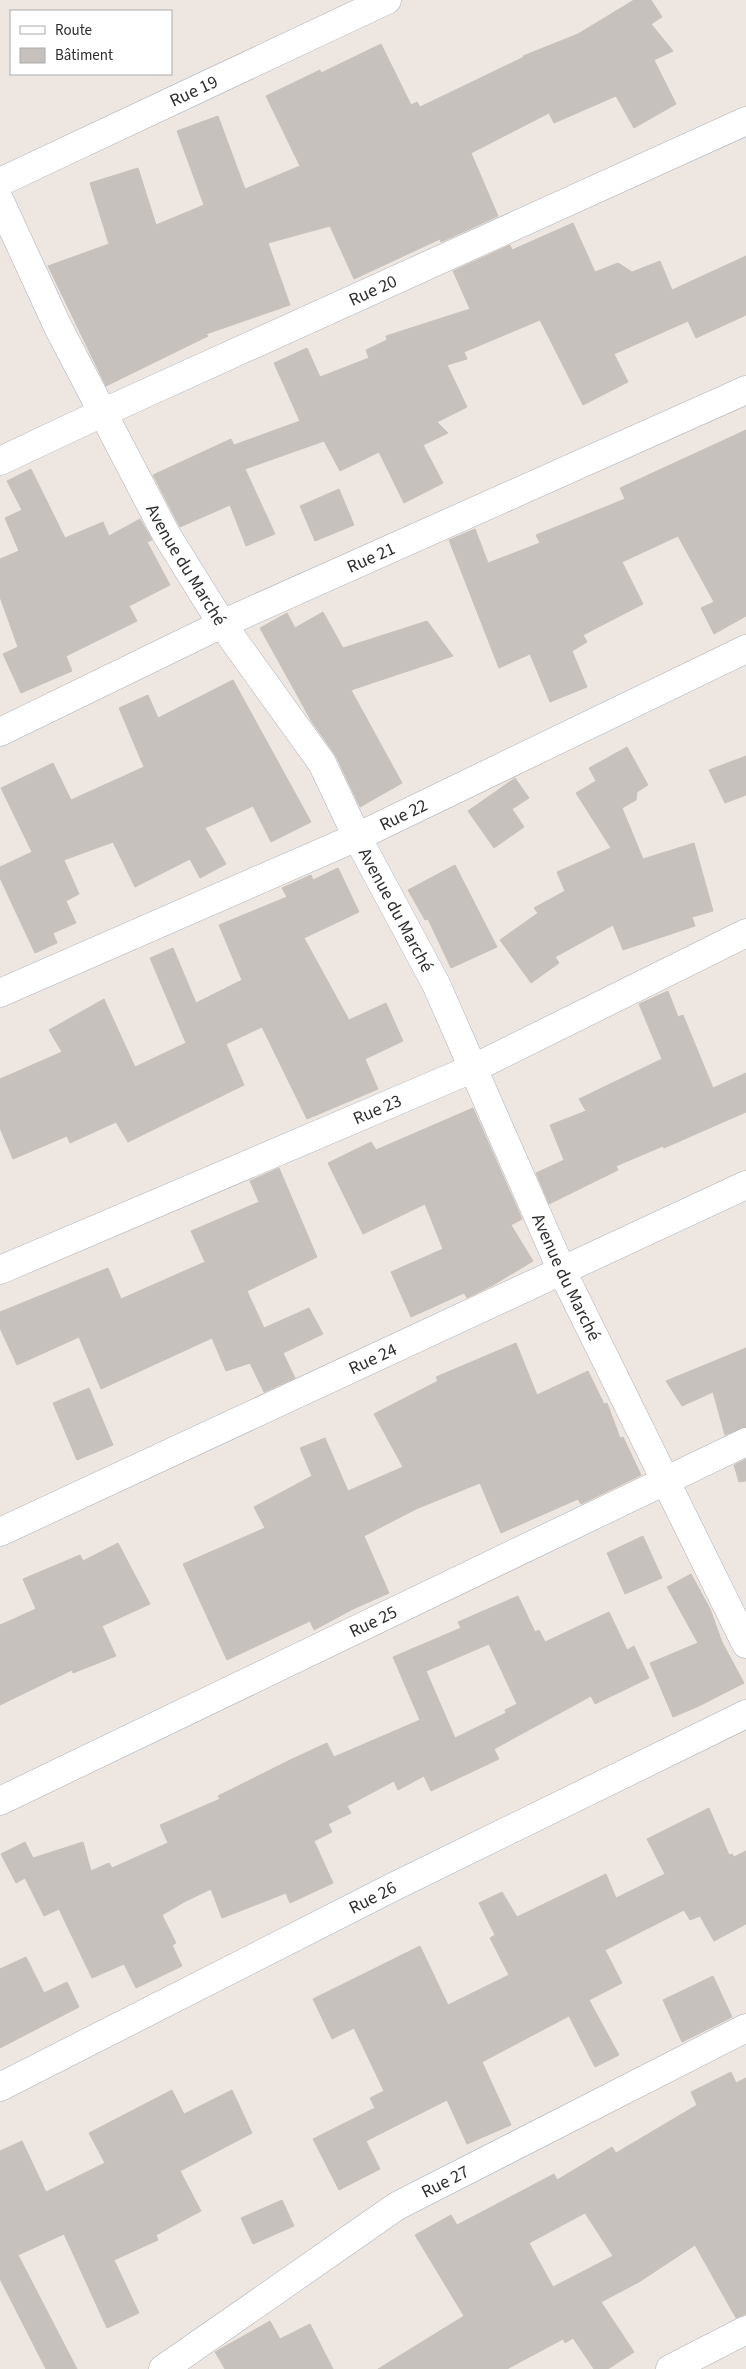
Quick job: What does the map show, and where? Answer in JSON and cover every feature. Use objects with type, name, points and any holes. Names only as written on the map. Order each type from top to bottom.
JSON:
[{"type":"street","name":"Rue 19","points":[[0,182],[387,0]]},
{"type":"street","name":"Rue 20","points":[[0,461],[746,121]]},
{"type":"street","name":"Avenue du Marché","points":[[0,201],[58,327],[166,534],[222,624],[322,763],[357,837],[436,984],[562,1271],[746,1644]]},
{"type":"street","name":"Rue 21","points":[[0,732],[222,624],[746,390]]},
{"type":"street","name":"Rue 22","points":[[0,993],[357,837],[746,649]]},
{"type":"street","name":"Rue 23","points":[[0,1270],[474,1068],[746,933]]},
{"type":"street","name":"Rue 24","points":[[0,1532],[746,1185]]},
{"type":"street","name":"Rue 25","points":[[0,1800],[746,1442]]},
{"type":"street","name":"Rue 26","points":[[0,2087],[384,1892],[746,1714]]},
{"type":"street","name":"Rue 27","points":[[163,2369],[397,2206],[746,2028]]},
{"type":"street","points":[[670,2369],[746,2330]]},
{"type":"building","points":[[634,0],[651,0],[662,17],[651,24],[673,51],[654,60],[676,104],[634,128],[616,96],[554,123],[549,113],[471,153],[498,216],[441,242],[440,239],[354,279],[330,226],[268,243],[290,305],[206,334],[208,336],[106,386],[48,266],[109,244],[90,183],[138,168],[156,225],[204,205],[177,131],[218,116],[245,189],[300,166],[266,96],[320,70],[321,73],[381,44],[411,105],[417,102],[420,107],[523,56],[578,34]]},
{"type":"building","points":[[573,223],[595,272],[618,263],[632,272],[660,261],[672,290],[746,256],[746,315],[696,338],[688,321],[614,354],[628,382],[583,405],[540,320],[464,352],[467,359],[447,365],[467,407],[437,422],[448,433],[423,445],[443,483],[404,503],[379,452],[340,471],[324,441],[245,469],[275,534],[246,546],[230,505],[180,527],[153,475],[231,439],[234,445],[300,421],[274,363],[307,348],[320,377],[369,358],[366,350],[387,340],[386,336],[470,309],[453,271],[510,245],[512,250]]},
{"type":"building","points":[[746,430],[746,616],[714,634],[701,608],[714,602],[678,536],[622,562],[643,604],[583,635],[587,642],[572,651],[587,687],[550,702],[530,654],[499,668],[449,540],[475,529],[488,563],[540,543],[536,535],[625,499],[620,488]]},
{"type":"building","points":[[31,469],[65,538],[103,522],[109,536],[140,519],[152,540],[147,542],[170,585],[129,606],[137,621],[66,656],[72,671],[21,693],[3,654],[18,647],[0,597],[0,559],[19,551],[5,518],[22,510],[7,481]]},
{"type":"building","points":[[339,489],[354,525],[315,541],[300,506]]},
{"type":"building","points":[[323,612],[343,648],[427,621],[453,656],[351,690],[402,783],[360,807],[336,756],[312,722],[260,628],[287,613],[295,628]]},
{"type":"building","points":[[233,680],[311,822],[271,842],[253,806],[205,828],[226,864],[200,878],[190,859],[135,887],[113,842],[64,860],[79,894],[66,901],[76,923],[53,933],[57,943],[35,953],[0,878],[0,867],[32,852],[1,788],[53,763],[71,800],[144,767],[119,708],[148,695],[158,718]]},
{"type":"building","points":[[627,747],[648,785],[637,792],[636,800],[622,808],[643,859],[694,843],[713,911],[692,917],[695,926],[623,950],[613,925],[555,957],[559,963],[531,983],[500,940],[538,913],[534,908],[565,891],[557,872],[611,848],[576,793],[596,781],[589,768]]},
{"type":"building","points":[[746,756],[746,795],[725,803],[709,770]]},
{"type":"building","points":[[515,778],[529,798],[512,809],[524,827],[494,848],[468,811]]},
{"type":"building","points":[[455,865],[497,947],[451,968],[428,919],[425,920],[408,890]]},
{"type":"building","points":[[338,868],[359,912],[304,938],[349,1020],[386,1003],[403,1041],[365,1059],[378,1089],[307,1119],[262,1027],[226,1044],[244,1085],[128,1142],[116,1122],[70,1143],[67,1136],[13,1159],[0,1128],[0,1079],[62,1052],[49,1030],[104,999],[135,1067],[186,1043],[150,958],[173,948],[196,1003],[242,980],[219,925],[287,897],[282,888],[311,875],[313,880]]},
{"type":"building","points":[[668,991],[678,1017],[683,1015],[713,1088],[746,1073],[746,1112],[664,1148],[663,1146],[616,1166],[618,1170],[549,1204],[536,1173],[564,1160],[550,1125],[586,1111],[579,1099],[662,1059],[639,1004]]},
{"type":"building","points":[[473,1108],[522,1219],[511,1225],[533,1261],[467,1298],[464,1293],[411,1317],[391,1272],[443,1249],[425,1204],[363,1234],[328,1163],[371,1142],[376,1150]]},
{"type":"building","points":[[279,1168],[317,1257],[247,1291],[264,1328],[309,1308],[323,1334],[283,1353],[295,1378],[264,1392],[250,1363],[226,1371],[212,1338],[101,1389],[79,1337],[17,1365],[0,1328],[0,1312],[108,1268],[121,1299],[205,1262],[191,1231],[259,1202],[250,1181]]},
{"type":"building","points":[[516,1343],[537,1395],[588,1371],[604,1404],[607,1403],[620,1438],[623,1437],[641,1475],[581,1504],[578,1499],[501,1533],[480,1483],[416,1509],[364,1536],[389,1593],[353,1609],[314,1630],[310,1621],[227,1660],[183,1564],[265,1528],[254,1507],[312,1476],[300,1448],[325,1438],[348,1491],[403,1467],[374,1414],[438,1381],[436,1377]]},
{"type":"building","points":[[746,1348],[746,1427],[725,1435],[713,1392],[682,1406],[666,1381]]},
{"type":"building","points":[[89,1388],[113,1445],[77,1460],[53,1403]]},
{"type":"building","points":[[746,1459],[746,1481],[739,1482],[734,1465]]},
{"type":"building","points":[[643,1536],[662,1578],[625,1594],[607,1553]]},
{"type":"building","points":[[118,1543],[150,1604],[102,1626],[116,1656],[73,1673],[72,1670],[0,1705],[0,1625],[36,1609],[23,1579],[80,1555],[83,1561]]},
{"type":"building","points":[[691,1574],[710,1609],[722,1642],[744,1683],[673,1717],[650,1663],[698,1643],[667,1587]]},
{"type":"building","points":[[518,1596],[535,1632],[539,1630],[545,1642],[609,1612],[627,1650],[634,1646],[649,1678],[595,1704],[591,1696],[494,1749],[499,1759],[431,1791],[424,1776],[398,1790],[394,1781],[347,1806],[351,1813],[328,1824],[332,1832],[314,1841],[333,1883],[290,1903],[286,1893],[222,1918],[211,1889],[162,1915],[176,1943],[172,1945],[182,1966],[136,1988],[124,1964],[92,1978],[59,1909],[44,1916],[25,1878],[16,1883],[1,1854],[25,1842],[33,1858],[83,1842],[91,1871],[109,1863],[112,1868],[168,1843],[160,1825],[220,1799],[218,1796],[290,1760],[327,1743],[334,1757],[420,1720],[393,1657],[461,1628],[458,1622]],"holes":[[[489,1644],[517,1704],[505,1710],[506,1713],[455,1738],[426,1671]]]},
{"type":"building","points":[[709,1808],[729,1855],[732,1854],[734,1857],[746,1851],[746,1924],[714,1941],[700,1916],[690,1920],[684,1910],[605,1950],[622,1983],[589,2000],[619,2055],[595,2067],[569,2016],[482,2062],[511,2125],[467,2144],[447,2100],[366,2141],[380,2169],[339,2190],[313,2139],[375,2108],[370,2098],[384,2091],[354,2028],[332,2039],[313,1999],[420,1946],[448,2005],[509,1975],[490,1938],[495,1935],[479,1903],[502,1892],[517,1917],[606,1874],[616,1898],[665,1874],[647,1839]]},
{"type":"building","points":[[26,1957],[44,1993],[67,1982],[79,2007],[0,2048],[0,1969]]},
{"type":"building","points":[[713,1976],[732,2017],[682,2042],[663,2000]]},
{"type":"building","points":[[731,2072],[736,2083],[746,2078],[746,2314],[736,2318],[695,2245],[639,2282],[601,2302],[634,2352],[608,2369],[594,2369],[573,2338],[565,2343],[563,2339],[507,2369],[378,2369],[464,2316],[415,2235],[451,2215],[457,2225],[554,2174],[557,2180],[612,2147],[616,2153],[697,2105],[691,2092]],"holes":[[[585,2213],[613,2256],[553,2287],[529,2243]]]},
{"type":"building","points":[[172,2090],[184,2114],[232,2090],[252,2133],[180,2171],[201,2211],[156,2235],[158,2240],[114,2260],[139,2313],[107,2328],[64,2234],[18,2255],[77,2369],[46,2369],[0,2279],[0,2151],[22,2141],[46,2192],[105,2163],[89,2133]]},
{"type":"building","points":[[282,2200],[294,2226],[253,2244],[241,2218]]},
{"type":"building","points":[[270,2321],[280,2339],[310,2324],[333,2369],[225,2369],[215,2352]]}]
